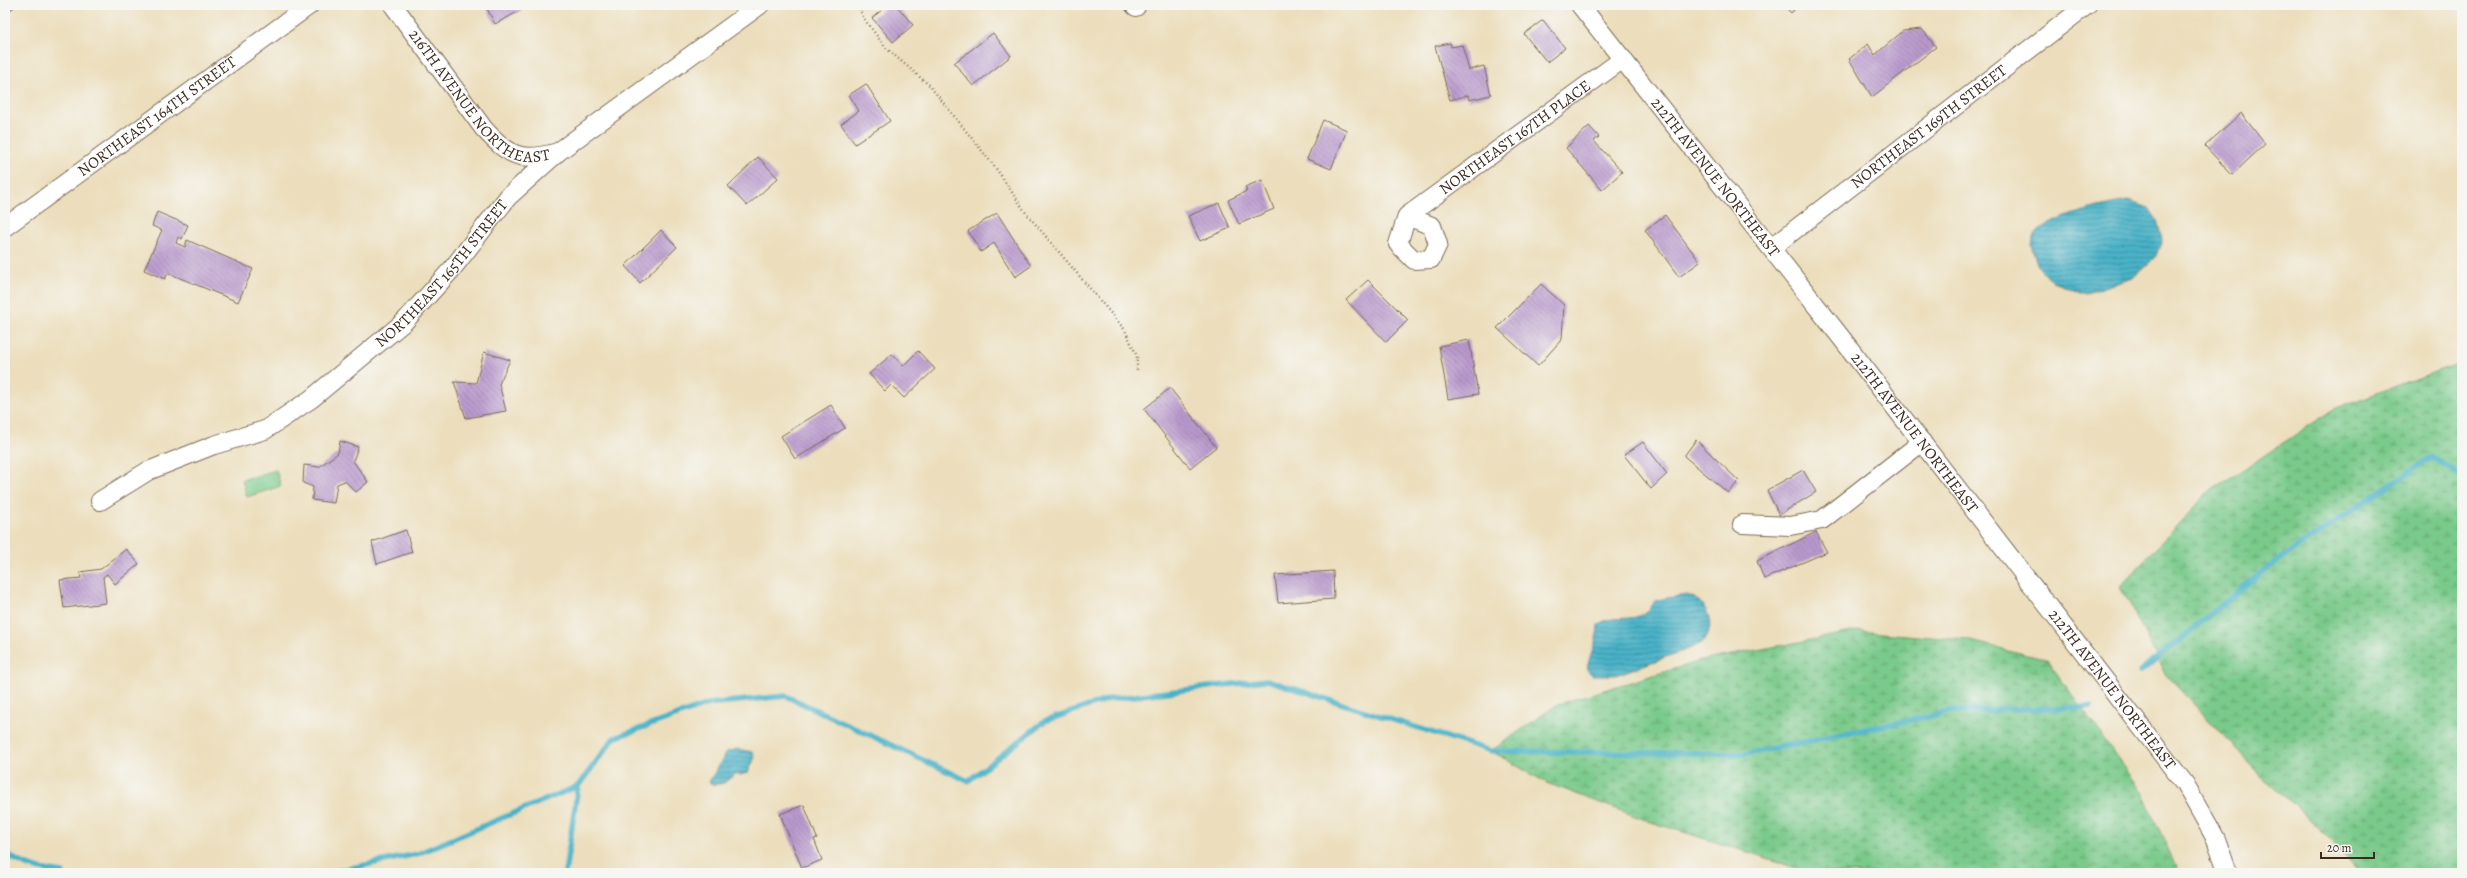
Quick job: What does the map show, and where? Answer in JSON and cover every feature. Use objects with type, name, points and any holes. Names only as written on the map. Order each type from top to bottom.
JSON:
[{"type":"street","name":"NORTHEAST 164TH STREET","points":[[5,227],[310,5]]},
{"type":"street","name":"216TH AVENUE NORTHEAST","points":[[393,5],[484,129],[500,146],[513,155],[529,158],[558,152]]},
{"type":"street","name":"NORTHEAST 165TH STREET","points":[[100,501],[148,471],[214,445],[265,430],[311,399],[404,322],[452,269],[508,197],[558,152],[760,5]]},
{"type":"street","name":"212TH AVENUE NORTHEAST","points":[[1580,5],[1922,442],[2185,784],[2216,839],[2228,873]]},
{"type":"street","name":"NORTHEAST 169TH STREET","points":[[1771,248],[2087,5]]},
{"type":"street","name":"NORTHEAST 167TH PLACE","points":[[1407,216],[1623,59]]},
{"type":"street","points":[[1742,524],[1790,526],[1822,520],[1922,442]]},
{"type":"path","points":[[857,5],[865,20],[886,48],[929,86],[995,167],[1026,213],[1124,330],[1137,356],[1137,370]]},
{"type":"green space","points":[[2462,362],[2462,873],[2360,873],[2336,845],[2258,772],[2165,674],[2121,586],[2206,494],[2336,408]]},
{"type":"green space","points":[[276,470],[281,486],[247,497],[242,480]]},
{"type":"green space","points":[[1857,631],[1967,640],[2047,660],[2141,790],[2179,873],[1808,873],[1773,860],[1651,822],[1547,783],[1491,751],[1558,704],[1700,661]]},
{"type":"water","points":[[2128,201],[2149,208],[2157,220],[2162,240],[2156,256],[2133,278],[2086,293],[2052,282],[2037,265],[2031,244],[2036,234],[2044,227],[2080,212]]},
{"type":"water","points":[[1686,595],[1699,601],[1704,606],[1707,613],[1710,627],[1704,641],[1694,647],[1616,675],[1592,675],[1587,670],[1597,637],[1598,625],[1603,621],[1640,616],[1649,609],[1656,600]]},
{"type":"water","points":[[736,749],[753,752],[755,757],[748,773],[740,775],[735,774],[724,783],[714,785],[709,782],[727,752]]},
{"type":"building","points":[[5,5],[17,5],[5,14]]},
{"type":"building","points":[[485,5],[531,5],[495,24]]},
{"type":"building","points":[[888,5],[896,5],[913,25],[893,42],[872,18]]},
{"type":"building","points":[[1783,5],[1799,5],[1791,13]]},
{"type":"building","points":[[1543,20],[1565,48],[1547,62],[1524,34]]},
{"type":"building","points":[[1922,29],[1936,47],[1872,97],[1849,59],[1868,44],[1875,55],[1903,31]]},
{"type":"building","points":[[993,33],[1011,56],[973,86],[954,63]]},
{"type":"building","points":[[1450,43],[1451,47],[1462,45],[1469,70],[1484,66],[1491,95],[1469,100],[1468,95],[1450,100],[1435,46]]},
{"type":"building","points":[[866,84],[890,121],[855,144],[841,124],[859,111],[849,95]]},
{"type":"building","points":[[2241,113],[2265,144],[2232,175],[2205,146]]},
{"type":"building","points":[[1323,120],[1347,130],[1331,169],[1307,159]]},
{"type":"building","points":[[1589,126],[1599,137],[1594,141],[1622,172],[1602,190],[1566,148]]},
{"type":"building","points":[[758,157],[778,178],[747,206],[728,186]]},
{"type":"building","points":[[1262,180],[1274,209],[1239,224],[1228,200],[1247,191],[1245,187]]},
{"type":"building","points":[[1219,203],[1230,228],[1200,241],[1188,216]]},
{"type":"building","points":[[157,212],[188,225],[182,239],[178,237],[176,243],[185,247],[187,240],[253,269],[238,302],[168,273],[165,279],[144,270],[162,230],[152,226]]},
{"type":"building","points":[[997,213],[1031,266],[1015,277],[994,243],[981,252],[968,231]]},
{"type":"building","points":[[1665,215],[1700,262],[1679,277],[1645,230]]},
{"type":"building","points":[[661,230],[677,247],[640,283],[625,266]]},
{"type":"building","points":[[1368,280],[1408,320],[1386,342],[1346,300]]},
{"type":"building","points":[[1541,284],[1564,305],[1562,339],[1538,366],[1497,328]]},
{"type":"building","points":[[1469,340],[1478,394],[1448,399],[1439,346]]},
{"type":"building","points":[[918,351],[935,369],[904,398],[891,385],[885,391],[869,374],[892,354],[903,366]]},
{"type":"building","points":[[484,352],[510,360],[499,384],[506,411],[466,418],[454,382],[476,383]]},
{"type":"building","points":[[1170,388],[1216,447],[1190,468],[1144,409]]},
{"type":"building","points":[[831,405],[845,428],[795,459],[781,436]]},
{"type":"building","points":[[1696,440],[1739,481],[1728,493],[1684,456]]},
{"type":"building","points":[[340,441],[358,447],[353,461],[368,482],[356,492],[345,481],[337,484],[334,503],[312,500],[313,487],[303,483],[304,465],[319,467],[338,453]]},
{"type":"building","points":[[1643,442],[1667,474],[1651,489],[1624,455]]},
{"type":"building","points":[[1803,470],[1816,492],[1779,515],[1767,490]]},
{"type":"building","points":[[406,530],[412,552],[377,564],[372,542]]},
{"type":"building","points":[[1816,532],[1827,552],[1764,579],[1757,561]]},
{"type":"building","points":[[126,549],[139,564],[115,584],[107,574],[103,577],[106,603],[64,608],[60,580],[81,578],[80,572],[101,569]]},
{"type":"building","points":[[1333,571],[1334,599],[1278,603],[1275,575]]},
{"type":"building","points":[[804,805],[817,838],[814,839],[822,860],[802,868],[780,814]]},
{"type":"waterway","points":[[2141,671],[2267,568],[2432,457],[2462,477]]},
{"type":"waterway","points":[[328,873],[417,854],[578,786],[614,738],[708,704],[786,696],[968,781],[1045,721],[1109,699],[1267,680],[1491,751],[1746,754],[1954,711],[2091,707]]},
{"type":"waterway","points":[[565,873],[578,786]]},
{"type":"waterway","points":[[5,852],[11,857],[25,864],[40,869],[63,873]]}]
